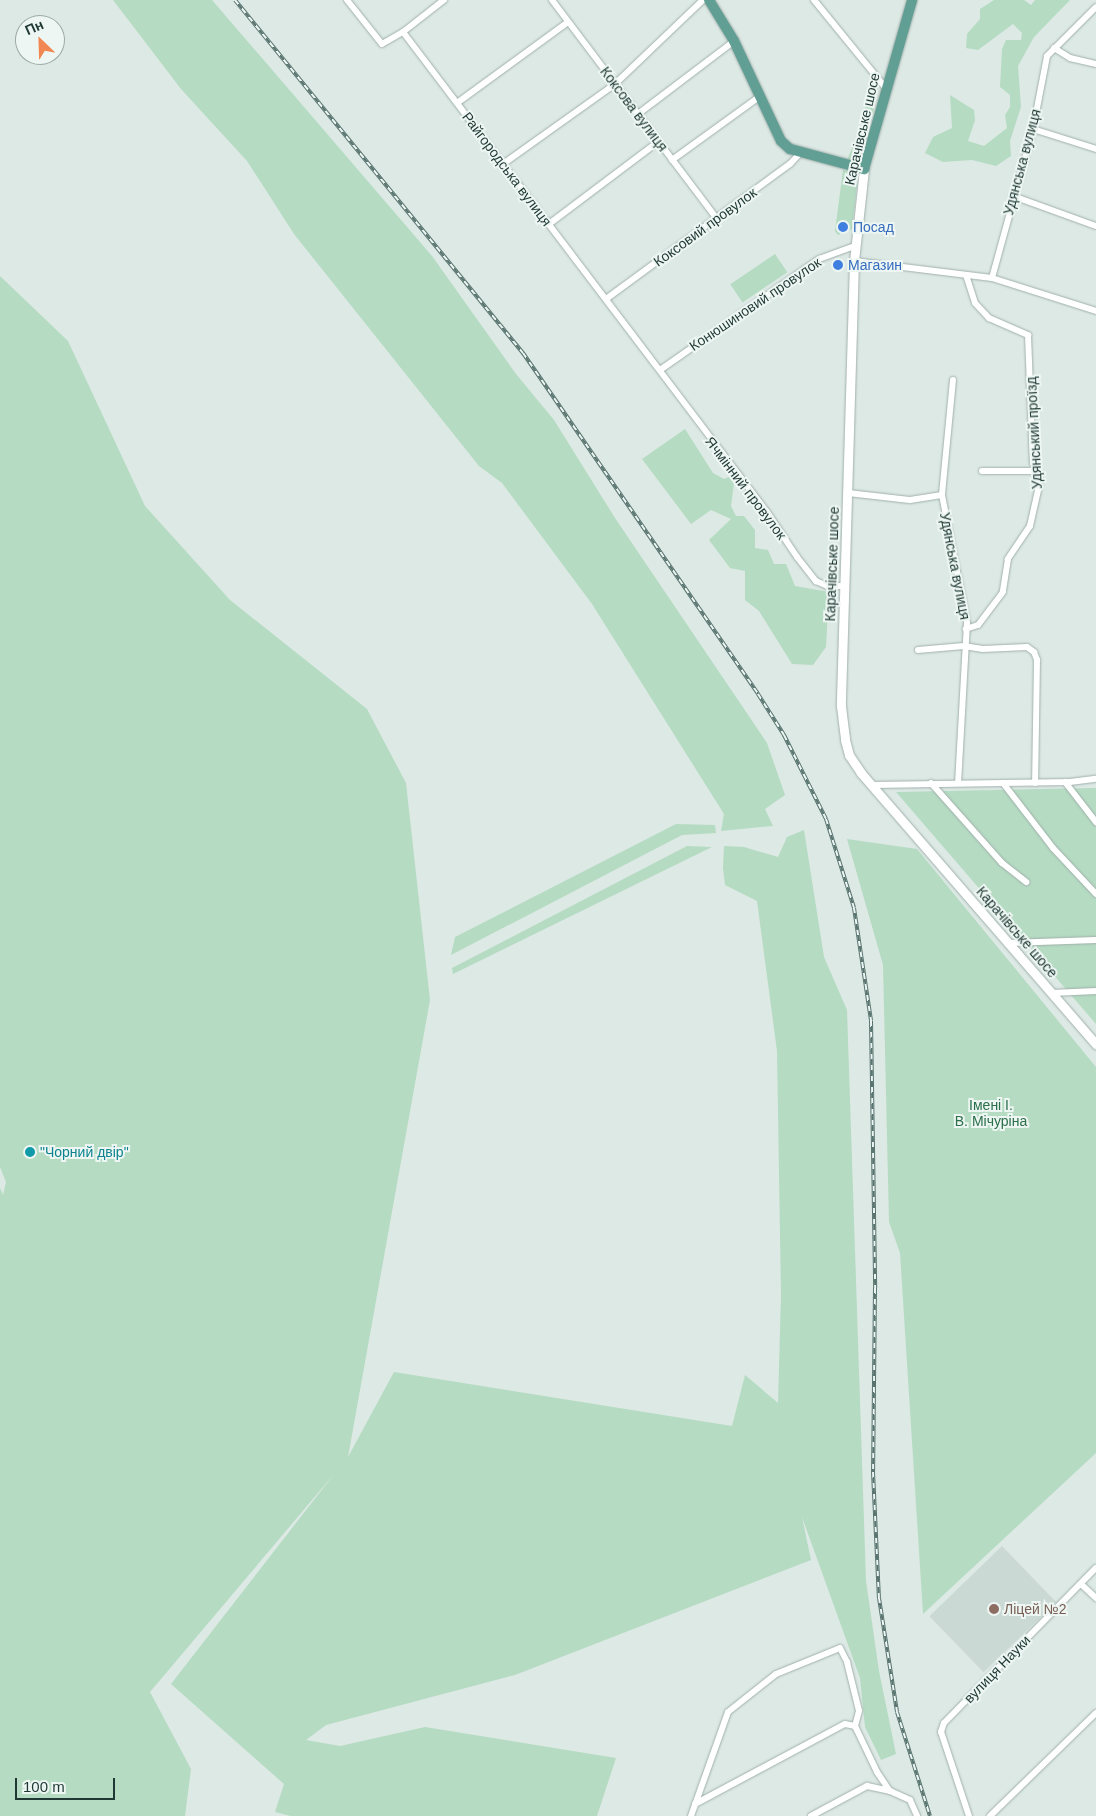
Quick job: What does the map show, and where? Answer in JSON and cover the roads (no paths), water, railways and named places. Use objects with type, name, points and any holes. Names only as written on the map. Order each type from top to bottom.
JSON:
[{"type":"main road","points":[[709,0],[734,41],[781,141],[801,152],[864,169]]},
{"type":"main road","name":"Карачівське шосе","points":[[912,0],[885,87],[864,169],[855,246],[842,706],[845,740],[849,755],[873,785],[1095,1042]]},
{"type":"street","points":[[347,0],[382,44],[403,32],[444,0]]},
{"type":"street","name":"Коксова вулиця","points":[[552,0],[716,218]]},
{"type":"street","points":[[503,164],[615,84],[703,0]]},
{"type":"street","points":[[814,0],[885,87]]},
{"type":"street","points":[[1096,7],[1054,48],[1070,58],[1096,64]]},
{"type":"street","points":[[457,103],[568,22]]},
{"type":"street","name":"Райгородська вулиця","points":[[403,32],[660,370]]},
{"type":"street","points":[[638,114],[734,41]]},
{"type":"street","name":"Удянська вулиця","points":[[992,278],[1013,196],[1033,129],[1047,56],[1054,48]]},
{"type":"street","points":[[672,160],[759,97]]},
{"type":"street","points":[[1033,129],[1096,149]]},
{"type":"street","points":[[549,224],[658,142]]},
{"type":"street","name":"Коксовий провулок","points":[[606,299],[790,164],[801,152]]},
{"type":"street","points":[[1013,196],[1096,226]]},
{"type":"street","name":"Конюшиновий провулок","points":[[660,370],[819,259],[855,246]]},
{"type":"street","points":[[854,261],[992,278],[1096,311]]},
{"type":"street","name":"Удянський проїзд","points":[[966,275],[975,303],[988,318],[1028,335],[1033,463],[1038,471],[1040,486],[1030,526],[1008,559],[1003,592],[978,625],[966,629]]},
{"type":"street","name":"Ячмінний провулок","points":[[660,370],[816,580],[826,586],[845,586]]},
{"type":"street","name":"Удянська вулиця","points":[[953,380],[942,495],[961,586],[966,629],[958,782]]},
{"type":"street","points":[[982,472],[1038,471]]},
{"type":"street","points":[[848,493],[910,500],[942,495]]},
{"type":"street","points":[[918,650],[964,646],[983,649],[1027,648],[1034,652],[1037,660],[1035,783]]},
{"type":"street","points":[[873,785],[958,782],[1035,783],[1066,782],[1096,778]]},
{"type":"street","points":[[1066,782],[1096,822]]},
{"type":"street","points":[[931,783],[1002,863],[1026,882]]},
{"type":"street","points":[[1003,783],[1053,848],[1096,894]]},
{"type":"street","points":[[1009,943],[1096,940]]},
{"type":"street","points":[[1052,993],[1096,991]]},
{"type":"street","name":"вулиця Науки","points":[[969,1816],[942,1729],[1096,1568]]},
{"type":"street","points":[[1080,1584],[1096,1598]]},
{"type":"street","points":[[691,1816],[728,1712],[776,1674],[840,1648],[847,1662],[859,1711],[855,1726],[877,1772],[890,1791]]},
{"type":"street","points":[[990,1816],[1096,1713]]},
{"type":"street","points":[[695,1804],[845,1724],[855,1726]]},
{"type":"street","points":[[811,1816],[867,1786],[890,1791],[910,1800],[917,1816]]},
{"type":"railway","points":[[235,0],[523,353],[758,694],[784,735],[826,819],[854,908],[871,1021],[875,1288],[873,1472],[879,1598],[897,1712],[930,1816]]},
{"type":"place","name":"Посад","points":[[843,227]]},
{"type":"place","name":"Магазин","points":[[838,265]]},
{"type":"place","name":"\"Чорний двір\"","points":[[30,1152]]},
{"type":"place","name":"Ліцей №2","points":[[994,1609]]},
{"type":"park label","name":"Імені І. В. Мічуріна","points":[[991,1114]]}]
